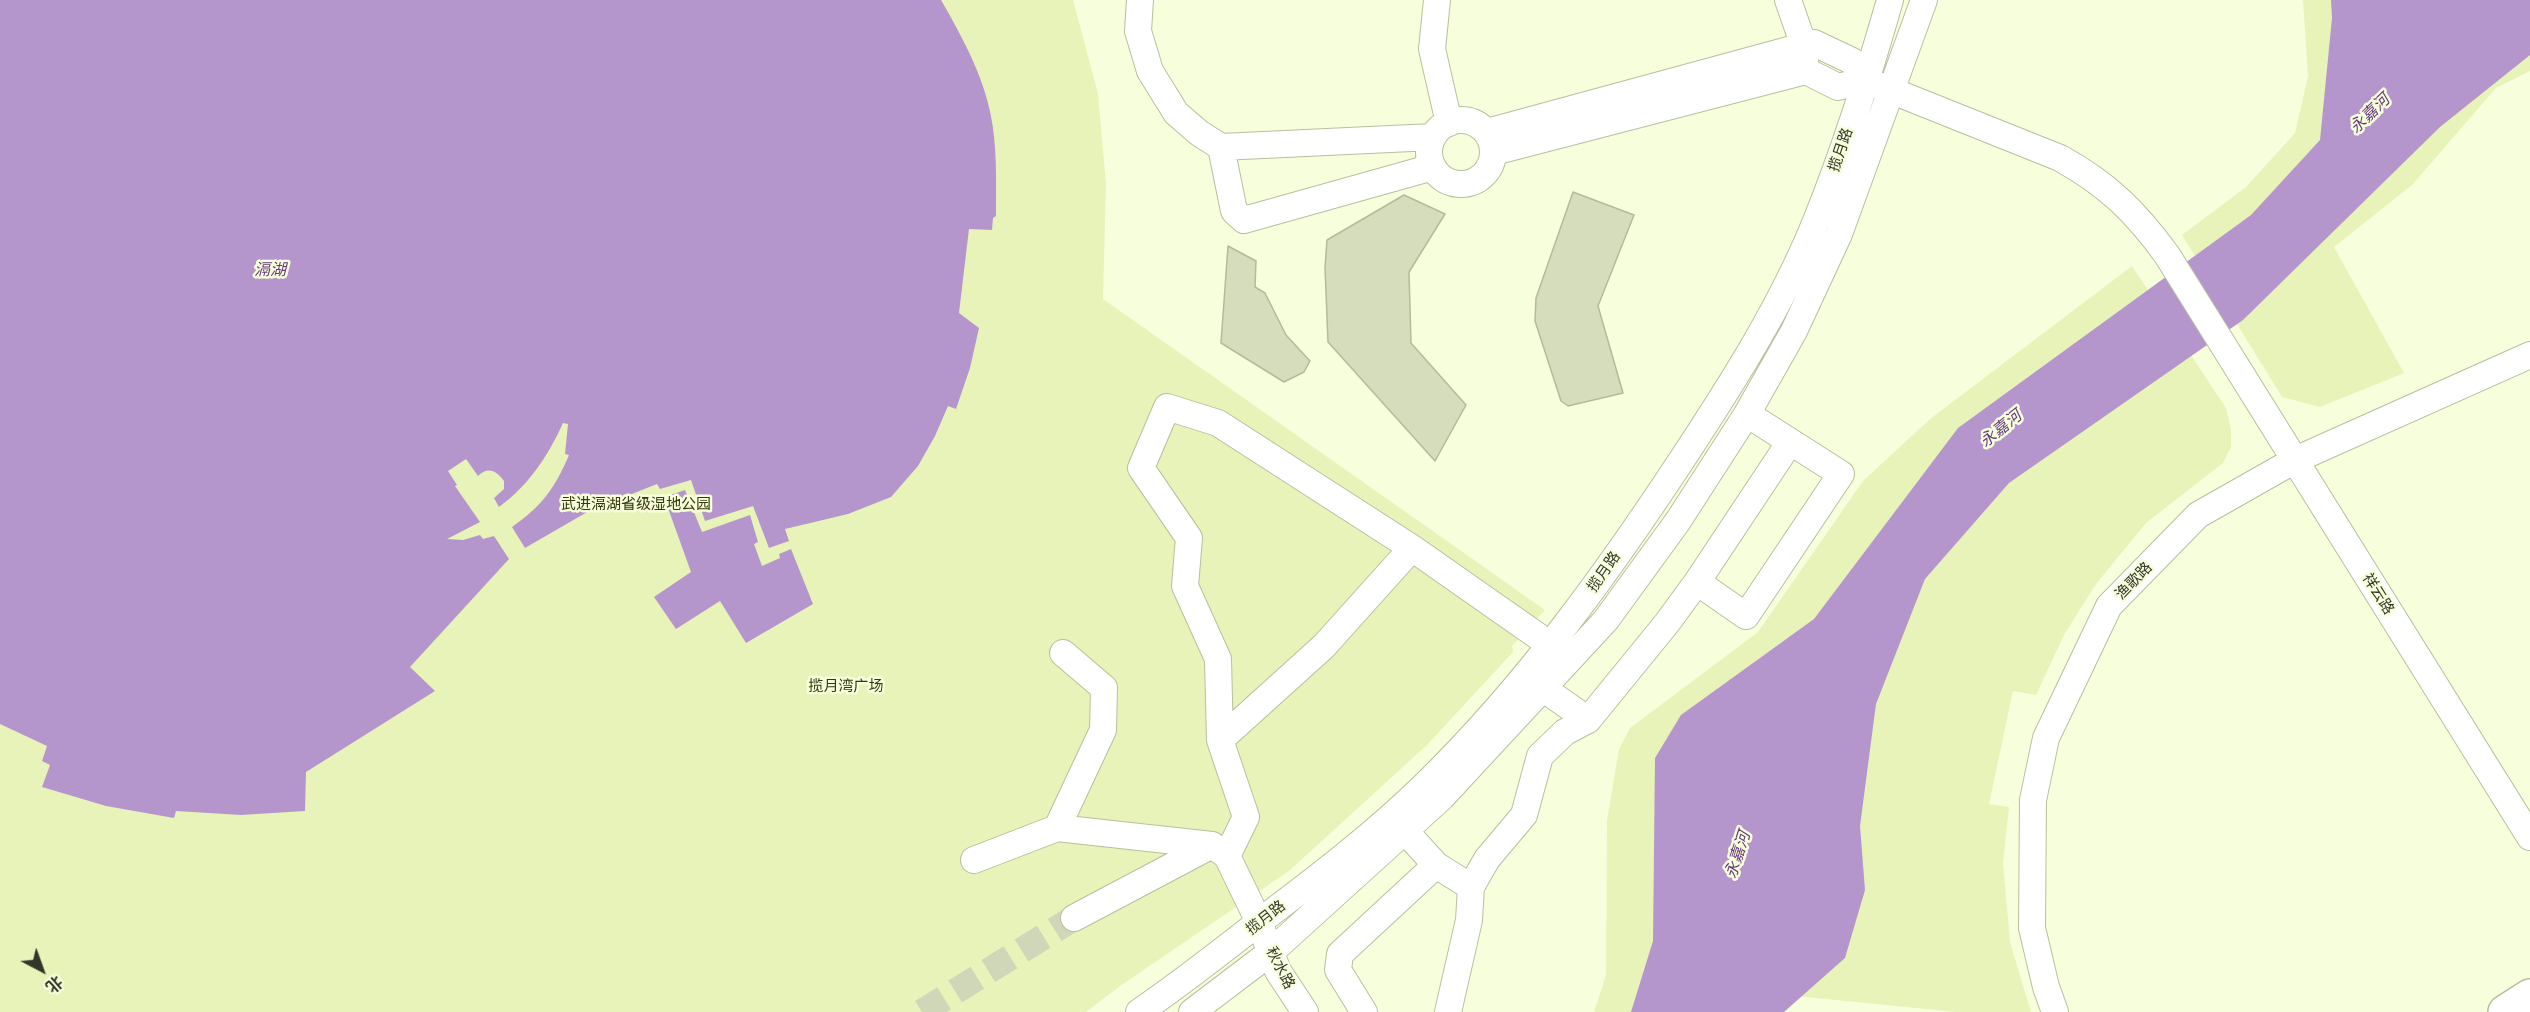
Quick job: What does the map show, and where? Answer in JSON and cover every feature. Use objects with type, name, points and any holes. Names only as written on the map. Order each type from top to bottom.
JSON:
[{"type":"main road","points":[[2505,1012],[2530,996]]},
{"type":"street","points":[[1140,0],[1138,31],[1150,71],[1176,113],[1199,133],[1221,147],[1441,130],[1459,120],[1469,121],[1490,142]]},
{"type":"street","points":[[1437,0],[1432,49],[1441,130],[1430,147],[1433,167],[1439,176],[1448,181],[1459,184],[1469,183],[1487,172],[1490,142]]},
{"type":"street","points":[[1788,0],[1804,46],[1806,71]]},
{"type":"street","name":"揽月路","points":[[1139,1012],[1362,843],[1429,781],[1510,693],[1584,600],[1654,502],[1723,397],[1770,317],[1815,222],[1865,80],[1890,0]]},
{"type":"street","name":"揽月路","points":[[1192,1012],[1271,952],[1442,797],[1606,620],[1678,521],[1747,414],[1794,331],[1839,234],[1924,0]]},
{"type":"street","points":[[1814,43],[1852,61],[1865,80],[1838,87],[1806,71],[1490,142],[1814,43]]},
{"type":"street","name":"祥云路","points":[[1865,80],[2060,158],[2086,172],[2130,207],[2167,255],[2228,351],[2530,837]]},
{"type":"street","points":[[1221,147],[1234,211],[1244,220],[1433,167]]},
{"type":"street","name":"渔歌路","points":[[2055,1012],[2046,987],[2032,928],[2033,800],[2046,738],[2109,606],[2198,515],[2295,460],[2530,355]]},
{"type":"street","points":[[1074,918],[1220,851],[1246,817],[1220,740],[1218,659],[1185,586],[1189,538],[1141,468],[1167,407],[1218,423],[1412,548],[1549,644]]},
{"type":"street","points":[[1696,582],[1746,616],[1841,474],[1747,414]]},
{"type":"street","points":[[1449,1012],[1470,920],[1471,887],[1487,859],[1524,815],[1540,756],[1564,732],[1588,720],[1667,623],[1790,442]]},
{"type":"street","points":[[1220,740],[1324,646],[1412,548]]},
{"type":"street","points":[[1057,828],[1103,730],[1104,688],[1063,653]]},
{"type":"street","points":[[1544,689],[1588,720]]},
{"type":"street","points":[[975,860],[1057,828],[1220,851]]},
{"type":"street","points":[[1405,831],[1436,865],[1471,887]]},
{"type":"street","name":"秋水路","points":[[1220,851],[1259,922],[1278,971],[1305,1012]]},
{"type":"street","points":[[1364,1012],[1338,970],[1340,954],[1436,865]]},
{"type":"green space","name":"武进滆湖省级湿地公园","points":[[0,0],[1073,0],[1098,94],[1106,184],[1103,299],[1545,610],[1512,646],[1513,652],[1427,745],[1289,871],[1120,986],[1086,1012],[0,1012]]},
{"type":"green space","points":[[2303,0],[2530,0],[2530,71],[2496,88],[2412,185],[2334,247],[2404,373],[2320,407],[2282,397],[2182,235],[2246,187],[2295,133],[2308,76]]},
{"type":"green space","points":[[2132,266],[2226,408],[2231,430],[2231,447],[2223,463],[2146,523],[2096,584],[2064,635],[2036,695],[2013,691],[1989,804],[2009,807],[2003,863],[2010,942],[2031,1012],[1956,1012],[1696,986],[1679,1012],[1594,1012],[1606,975],[1607,820],[1619,749],[1630,728],[1758,632],[1863,481],[1930,419]]},
{"type":"water","name":"滆湖","points":[[0,0],[941,0],[966,46],[986,94],[993,128],[996,161],[996,216],[993,218],[992,230],[969,229],[959,313],[979,328],[970,368],[956,409],[948,406],[918,466],[891,497],[848,514],[785,529],[789,541],[769,548],[753,506],[705,521],[691,480],[660,489],[657,484],[589,511],[525,548],[512,527],[540,504],[558,477],[569,455],[565,454],[568,424],[563,423],[544,458],[520,489],[499,507],[494,498],[504,489],[504,481],[492,471],[485,471],[478,476],[466,459],[448,471],[457,485],[455,486],[480,522],[447,539],[463,540],[480,535],[483,539],[494,536],[509,559],[410,667],[435,691],[306,772],[305,811],[241,815],[176,811],[174,818],[106,806],[42,787],[50,765],[42,761],[47,746],[0,724]]},
{"type":"water","name":"永嘉河","points":[[2331,0],[2530,0],[2530,55],[2440,127],[2243,320],[2009,483],[1925,579],[1876,704],[1860,826],[1865,890],[1845,958],[1784,1012],[1631,1012],[1653,941],[1655,758],[1681,715],[1814,619],[1958,428],[2251,215],[2320,140],[2332,18]]},
{"type":"water","points":[[685,490],[702,532],[750,515],[758,542],[754,544],[762,566],[780,558],[779,554],[791,549],[813,604],[746,643],[720,601],[676,629],[654,597],[691,572],[664,497]]},
{"type":"building","points":[[1573,192],[1634,215],[1598,306],[1623,393],[1568,406],[1561,401],[1535,321],[1536,298]]},
{"type":"building","points":[[1404,195],[1445,214],[1409,272],[1411,343],[1466,405],[1435,461],[1328,342],[1325,267],[1327,240]]},
{"type":"building","points":[[1228,246],[1256,261],[1255,287],[1265,293],[1286,335],[1310,361],[1304,372],[1284,382],[1221,343]]},
{"type":"tunnel","points":[[922,1012],[1074,918]]},
{"type":"park label","name":"揽月湾广场","points":[[846,687]]}]
